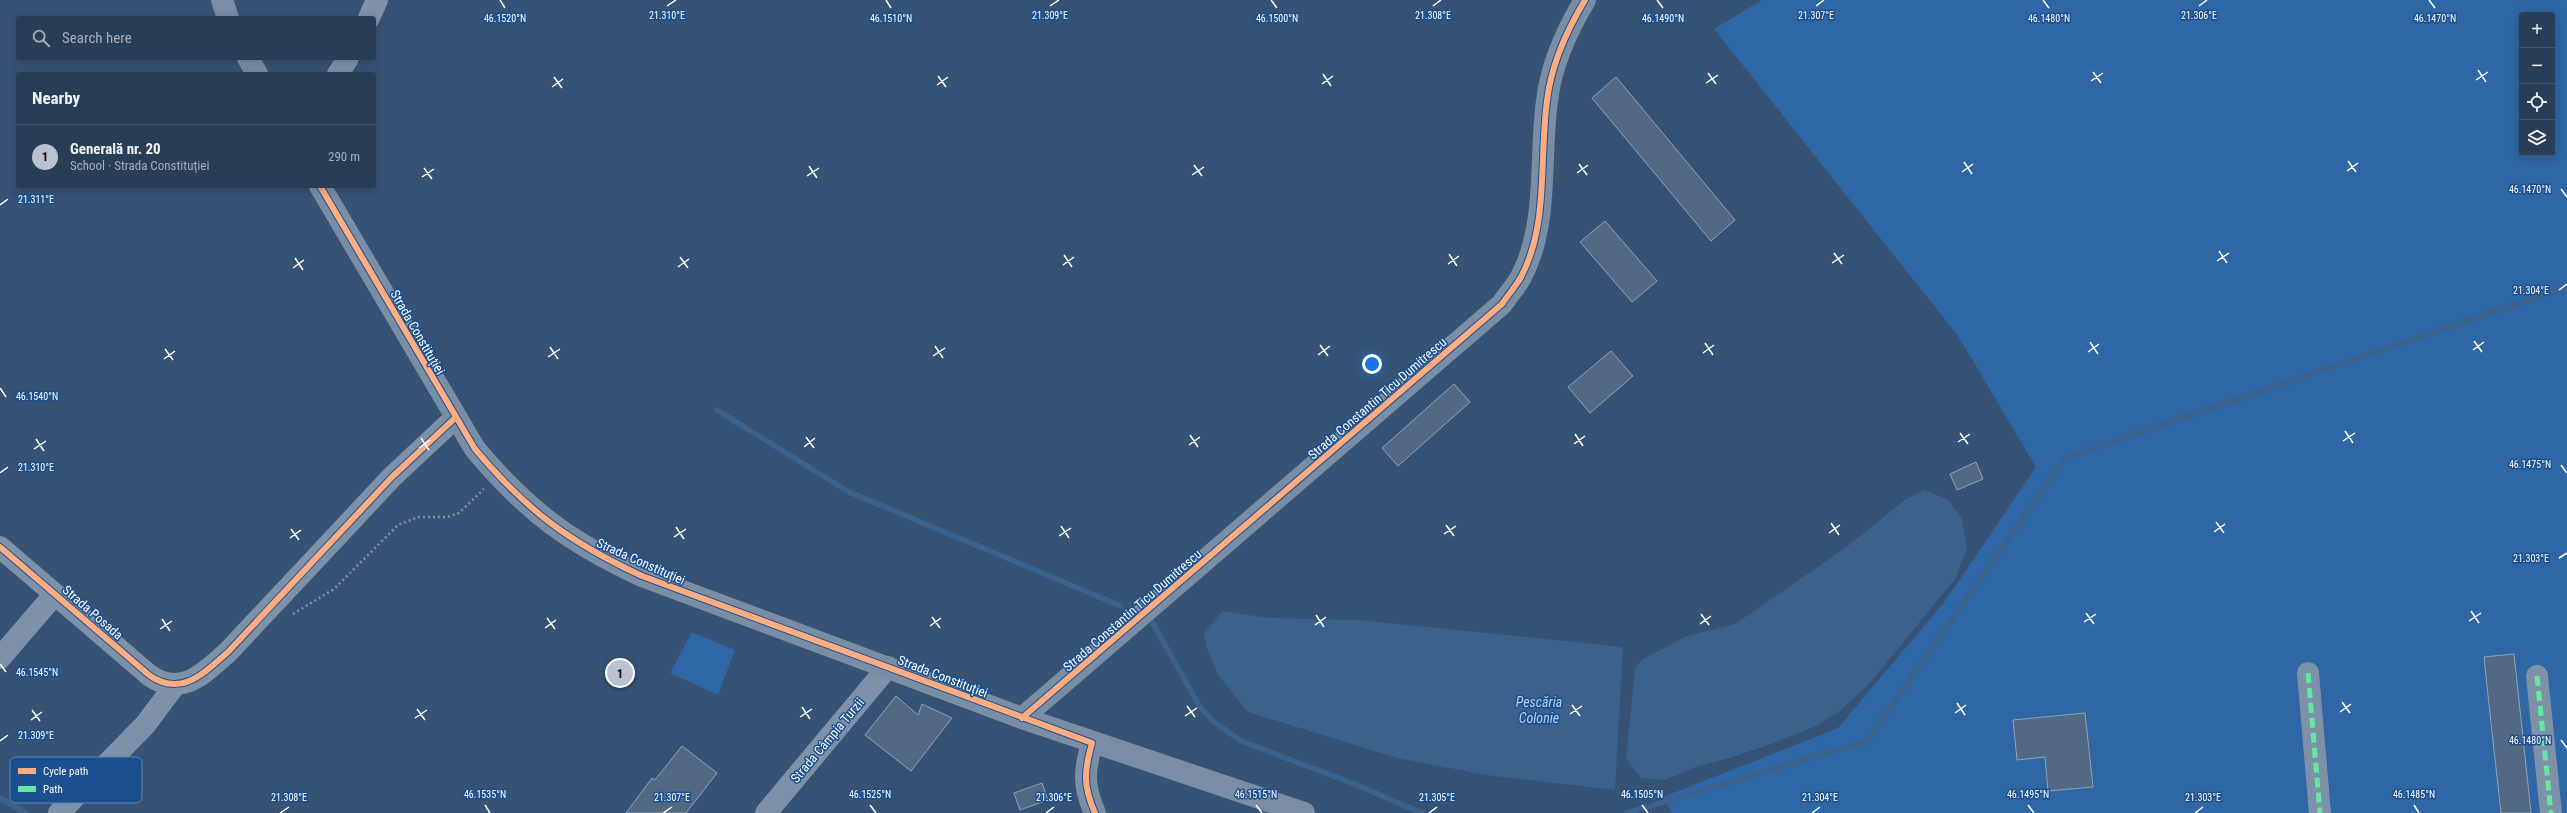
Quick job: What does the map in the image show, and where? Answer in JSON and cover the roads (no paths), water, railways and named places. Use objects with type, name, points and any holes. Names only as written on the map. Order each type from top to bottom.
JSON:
[{"type":"street","points":[[222,0],[227,16]]},
{"type":"street","points":[[370,16],[377,0]]},
{"type":"street","name":"Strada Constantin Ticu Dumitrescu","points":[[1022,718],[1502,304],[1521,278],[1538,230],[1547,99],[1557,58],[1573,20],[1586,0]]},
{"type":"street","points":[[249,60],[256,72]]},
{"type":"street","points":[[339,72],[347,60]]},
{"type":"street","name":"Strada Constituției","points":[[321,188],[455,418],[475,449],[497,476],[559,531],[594,553],[642,576],[1022,718],[1092,743],[1304,813]]},
{"type":"street","points":[[114,757],[145,725],[175,686],[207,670],[228,652],[392,477],[455,418]]},
{"type":"street","name":"Strada Posada","points":[[0,547],[149,676],[162,684],[175,686]]},
{"type":"street","points":[[0,658],[55,594]]},
{"type":"street","name":"Strada Câmpia Turzii","points":[[766,813],[888,667]]},
{"type":"street","points":[[2308,673],[2320,813]]},
{"type":"street","points":[[2537,676],[2551,813]]},
{"type":"street","points":[[1092,743],[1085,768],[1086,788],[1094,813]]},
{"type":"street","points":[[59,813],[69,803]]},
{"type":"water","points":[[1925,490],[1949,501],[1962,519],[1967,549],[1955,579],[1869,684],[1841,710],[1818,725],[1777,742],[1726,759],[1698,766],[1665,780],[1641,778],[1626,758],[1635,668],[1643,659],[1687,636],[1735,624],[1848,546],[1906,499]]},
{"type":"water","name":"Pescăria Colonie","points":[[1222,611],[1269,618],[1360,620],[1623,647],[1615,790],[1486,775],[1397,758],[1248,712],[1218,675],[1207,649],[1204,634]]},
{"type":"waterway","points":[[1627,813],[1867,741],[2065,458],[2567,287]]},
{"type":"waterway","points":[[717,410],[849,492],[1121,606]]},
{"type":"waterway","points":[[1151,620],[1200,707],[1213,721],[1241,741],[1357,785],[1422,813]]},
{"type":"waterway","points":[[0,798],[26,813]]},
{"type":"place","name":"Generală nr. 20","points":[[620,673]]}]
